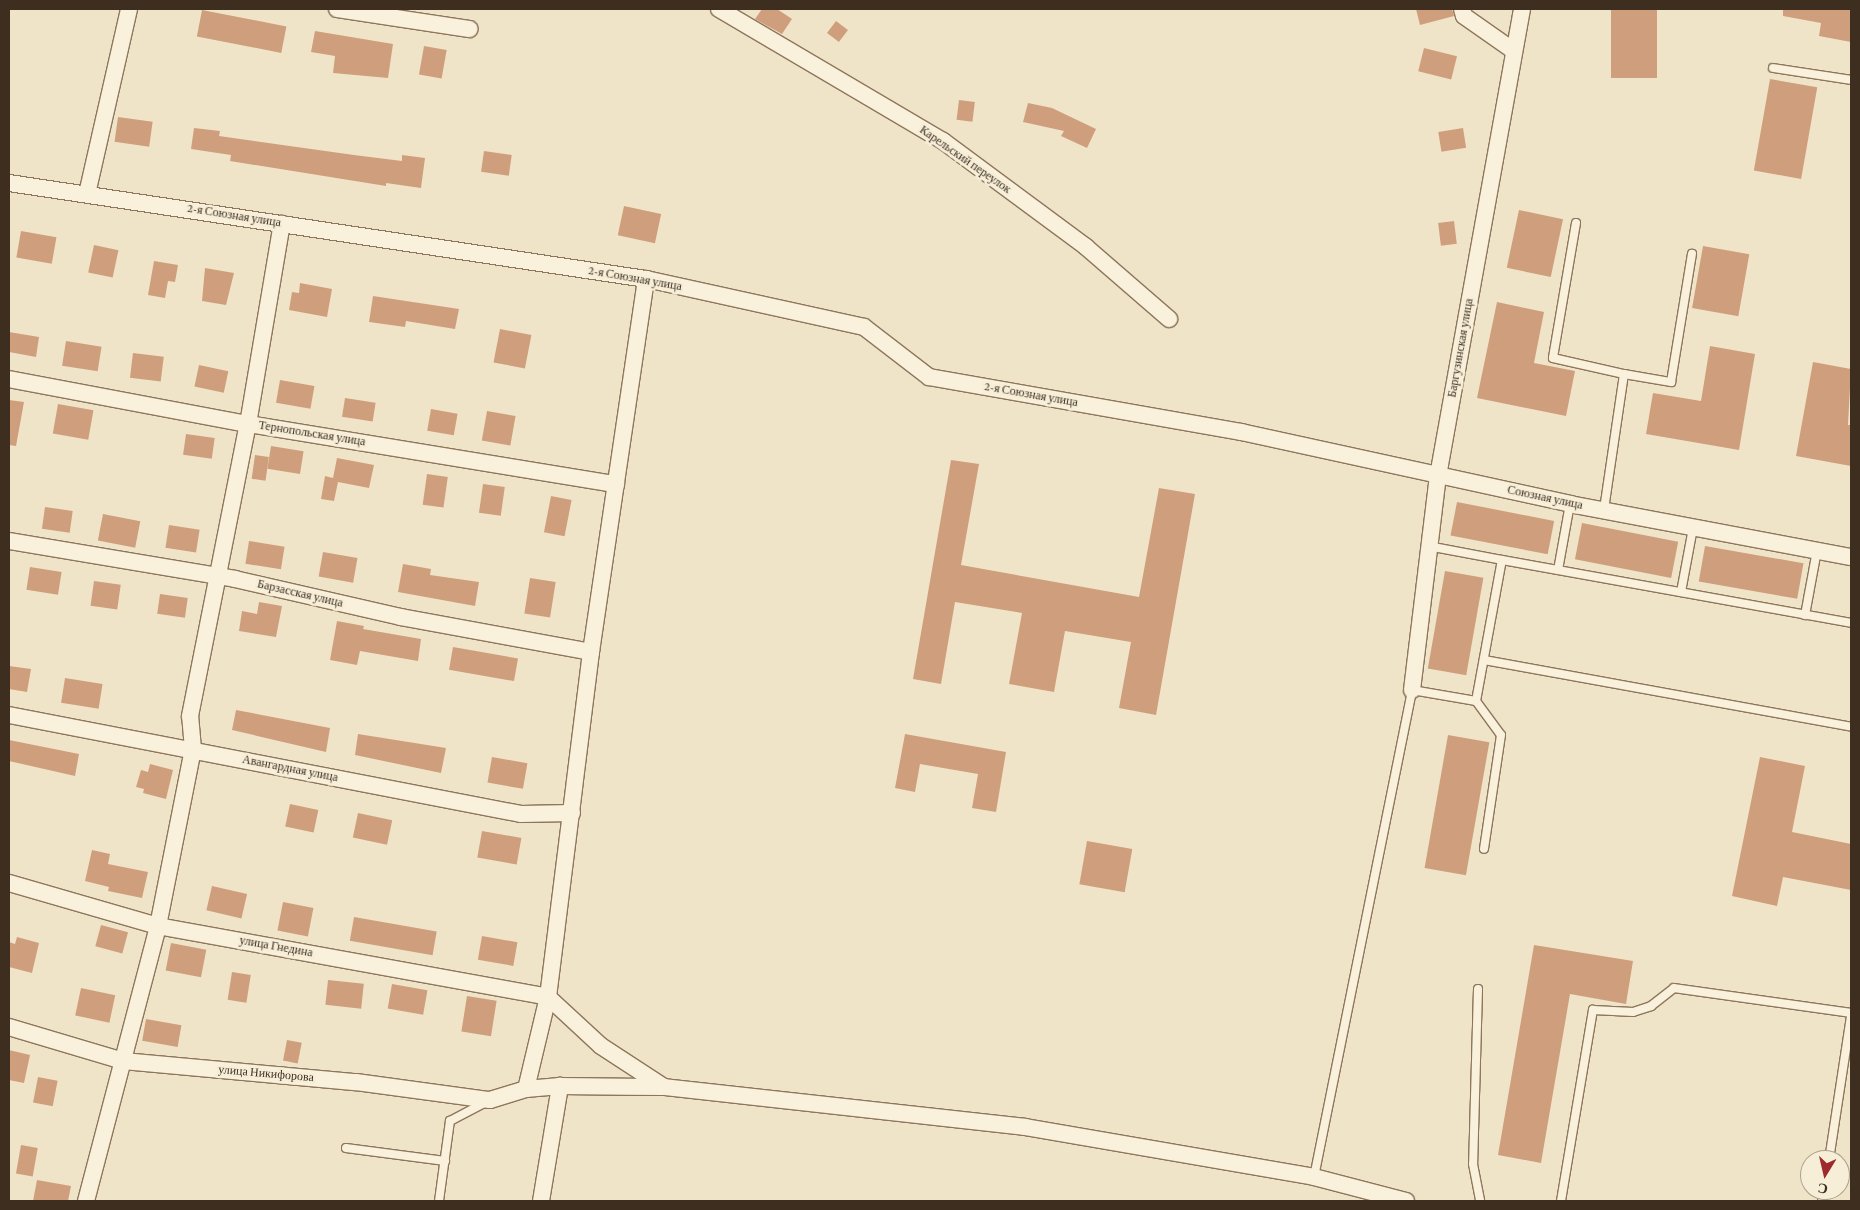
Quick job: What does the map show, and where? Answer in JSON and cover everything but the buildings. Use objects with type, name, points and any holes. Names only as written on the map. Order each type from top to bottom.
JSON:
[{"type":"street","points":[[87,194],[129,9]]},
{"type":"street","points":[[337,9],[470,29]]},
{"type":"street","name":"Карельский переулок","points":[[719,9],[943,141],[1086,247],[1170,319]]},
{"type":"street","points":[[1462,9],[1464,16],[1514,51]]},
{"type":"street","name":"Баргузинская улица","points":[[1412,690],[1438,476],[1522,9]]},
{"type":"street","name":"2-я Союзная улица","points":[[9,183],[646,279],[864,327],[929,376],[1241,432]]},
{"type":"street","points":[[86,1201],[158,926],[192,749],[190,716],[216,576],[248,424],[282,224]]},
{"type":"street","points":[[526,1089],[548,997],[591,652],[646,279]]},
{"type":"street","name":"Тернопольская улица","points":[[9,379],[248,424],[616,484]]},
{"type":"street","name":"Союзная улица","points":[[1241,432],[1570,504],[1851,557]]},
{"type":"street","name":"Барзасская улица","points":[[9,541],[216,576],[401,617],[591,652]]},
{"type":"street","name":"Авангардная улица","points":[[9,715],[521,814],[572,813]]},
{"type":"street","name":"улица Гнедина","points":[[9,883],[158,926],[548,997]]},
{"type":"street","points":[[548,997],[601,1046],[664,1087]]},
{"type":"street","name":"улица Никифорова","points":[[9,1027],[123,1061],[356,1082],[490,1100],[526,1089],[560,1086],[664,1087],[1026,1127],[1314,1176],[1406,1201]]},
{"type":"street","points":[[541,1201],[560,1086]]},
{"type":"lane","points":[[1772,68],[1851,80]]},
{"type":"lane","points":[[1576,223],[1553,358],[1624,374],[1671,382],[1692,254]]},
{"type":"lane","points":[[1604,510],[1624,374]]},
{"type":"lane","points":[[1558,570],[1570,504]]},
{"type":"lane","points":[[1681,592],[1693,528]]},
{"type":"lane","points":[[1428,546],[1851,623]]},
{"type":"lane","points":[[1805,615],[1817,550]]},
{"type":"lane","points":[[1476,701],[1502,560]]},
{"type":"lane","points":[[1484,660],[1851,727]]},
{"type":"lane","points":[[1314,1176],[1412,690],[1476,701],[1501,735],[1484,849]]},
{"type":"lane","points":[[1561,1201],[1593,1010],[1633,1012],[1651,1006],[1674,988],[1851,1013]]},
{"type":"lane","points":[[1478,989],[1473,1164],[1480,1201]]},
{"type":"lane","points":[[1831,1150],[1851,1017]]},
{"type":"lane","points":[[439,1201],[450,1121],[490,1100]]},
{"type":"lane","points":[[346,1148],[445,1161]]}]
